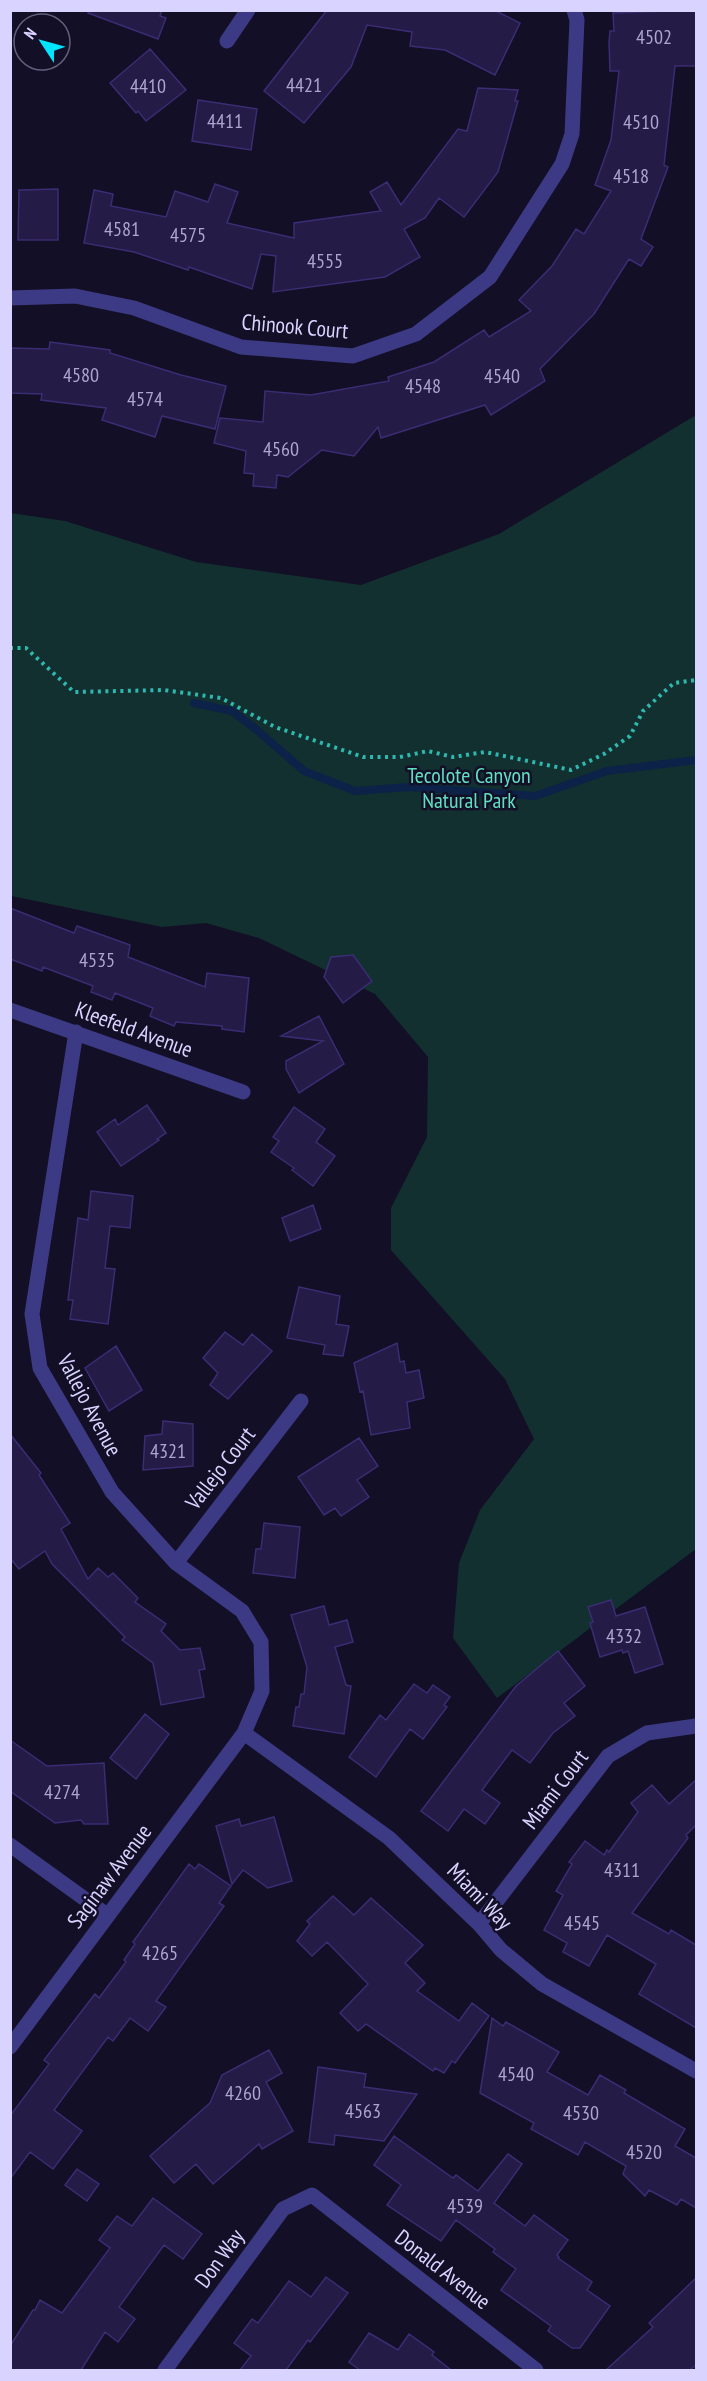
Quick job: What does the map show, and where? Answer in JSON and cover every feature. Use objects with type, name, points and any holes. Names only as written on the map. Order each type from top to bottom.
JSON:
[{"type":"street","points":[[227,41],[248,10]]},
{"type":"street","name":"Chinook Court","points":[[10,298],[75,296],[134,308],[241,348],[353,356],[416,334],[490,277],[562,164],[572,134],[577,20],[574,10]]},
{"type":"street","name":"Kleefeld Avenue","points":[[10,1010],[243,1092]]},
{"type":"street","name":"Vallejo Avenue","points":[[76,1032],[32,1314],[40,1368],[112,1492],[176,1563],[242,1611],[261,1642],[262,1691],[243,1732]]},
{"type":"street","name":"Vallejo Court","points":[[176,1563],[301,1401]]},
{"type":"street","name":"Miami Court","points":[[479,1924],[608,1756],[647,1733],[696,1726]]},
{"type":"street","name":"Saginaw Avenue","points":[[10,2047],[243,1732]]},
{"type":"street","name":"Miami Way","points":[[243,1732],[389,1838],[479,1924],[501,1950],[542,1984],[696,2072]]},
{"type":"street","points":[[10,1845],[107,1915]]},
{"type":"street","name":"Don Way","points":[[165,2370],[283,2208],[312,2195],[322,2202]]},
{"type":"street","name":"Donald Avenue","points":[[322,2202],[536,2370]]},
{"type":"path","points":[[10,648],[26,648],[74,692],[164,690],[221,698],[275,727],[363,757],[400,757],[428,751],[453,757],[485,752],[571,770],[604,754],[630,736],[643,711],[674,683],[696,680]]},
{"type":"green space","name":"Tecolote Canyon Natural Park","points":[[696,415],[696,1549],[497,1698],[453,1638],[459,1563],[480,1510],[534,1439],[505,1379],[391,1250],[391,1208],[427,1137],[428,1057],[375,994],[259,938],[206,923],[162,927],[11,896],[11,513],[65,521],[196,562],[361,585],[499,534]]},
{"type":"building","points":[[89,10],[162,10],[160,16],[166,18],[158,39],[88,13]]},
{"type":"building","points":[[327,10],[494,10],[520,23],[495,75],[445,50],[410,46],[412,32],[367,25],[351,67],[304,123],[264,91]]},
{"type":"building","points":[[696,10],[696,66],[675,66],[664,165],[668,167],[641,239],[653,247],[641,266],[629,259],[594,314],[540,369],[545,381],[491,415],[485,405],[381,438],[378,427],[354,456],[322,450],[288,477],[277,475],[276,488],[253,486],[254,474],[244,473],[246,451],[214,443],[220,418],[263,422],[265,391],[311,395],[389,381],[388,377],[434,362],[484,330],[489,337],[531,311],[519,300],[552,266],[576,229],[584,234],[611,191],[595,185],[611,140],[619,71],[610,71],[609,42],[610,31],[614,31],[613,13]]},
{"type":"building","points":[[150,49],[186,90],[146,121],[110,83]]},
{"type":"building","points":[[478,88],[518,90],[515,101],[518,101],[498,172],[464,217],[439,198],[425,218],[404,229],[420,257],[385,277],[273,292],[276,256],[261,254],[252,289],[189,267],[188,270],[134,252],[84,243],[94,190],[113,194],[111,206],[166,217],[175,191],[208,202],[215,184],[238,192],[227,223],[294,238],[294,223],[381,211],[370,192],[387,182],[401,205],[458,129],[467,131]]},
{"type":"building","points":[[198,100],[257,109],[251,150],[192,141]]},
{"type":"building","points":[[58,189],[58,240],[18,240],[19,190]]},
{"type":"building","points":[[50,342],[110,350],[110,353],[226,386],[215,429],[162,416],[155,437],[102,420],[106,408],[41,400],[42,394],[10,393],[10,348],[49,349]]},
{"type":"building","points":[[10,908],[74,933],[77,926],[130,945],[128,957],[205,987],[207,973],[249,978],[244,1032],[222,1029],[222,1026],[176,1022],[174,1026],[150,1016],[153,1008],[115,993],[112,1000],[91,992],[93,986],[43,967],[42,971],[10,959]]},
{"type":"building","points":[[353,955],[372,981],[343,1003],[324,977],[331,957]]},
{"type":"building","points":[[319,1016],[344,1064],[299,1093],[286,1069],[286,1061],[323,1041],[281,1036]]},
{"type":"building","points":[[147,1105],[166,1133],[121,1166],[97,1132],[115,1119],[118,1125]]},
{"type":"building","points":[[294,1107],[325,1129],[316,1142],[335,1156],[313,1186],[292,1170],[294,1168],[271,1152],[279,1141],[273,1137]]},
{"type":"building","points":[[91,1191],[133,1196],[130,1228],[110,1226],[105,1268],[115,1269],[108,1324],[70,1319],[73,1300],[68,1300],[78,1218],[88,1220]]},
{"type":"building","points":[[313,1205],[321,1229],[290,1241],[282,1218]]},
{"type":"building","points":[[299,1287],[340,1296],[336,1324],[349,1326],[343,1356],[323,1354],[325,1345],[287,1338]]},
{"type":"building","points":[[225,1332],[243,1345],[252,1334],[272,1351],[228,1399],[210,1385],[218,1373],[203,1358]]},
{"type":"building","points":[[397,1343],[400,1362],[404,1361],[406,1373],[419,1370],[424,1398],[407,1402],[410,1428],[371,1435],[363,1391],[360,1392],[354,1363]]},
{"type":"building","points":[[116,1346],[142,1390],[109,1411],[85,1368]]},
{"type":"building","points":[[163,1421],[193,1424],[193,1466],[143,1470],[145,1436],[162,1434]]},
{"type":"building","points":[[10,1434],[41,1473],[39,1475],[70,1523],[61,1529],[88,1579],[98,1568],[108,1577],[113,1573],[138,1598],[135,1602],[166,1624],[161,1631],[180,1650],[200,1648],[205,1669],[199,1670],[204,1697],[161,1705],[153,1663],[122,1640],[125,1637],[52,1564],[45,1551],[19,1569],[10,1558]]},
{"type":"building","points":[[359,1438],[378,1466],[357,1480],[369,1497],[341,1516],[335,1508],[324,1515],[298,1477]]},
{"type":"building","points":[[264,1523],[300,1527],[295,1578],[253,1573],[256,1549],[261,1549]]},
{"type":"building","points":[[611,1600],[616,1616],[645,1607],[663,1664],[635,1673],[628,1651],[623,1653],[622,1650],[600,1657],[588,1607]]},
{"type":"building","points":[[324,1606],[329,1625],[347,1620],[353,1642],[335,1647],[346,1685],[351,1686],[344,1734],[293,1726],[296,1707],[299,1707],[301,1694],[304,1694],[307,1667],[291,1615]]},
{"type":"building","points":[[558,1651],[585,1686],[564,1703],[575,1716],[553,1733],[530,1763],[512,1750],[482,1790],[500,1803],[485,1824],[464,1809],[448,1831],[421,1811],[516,1686]]},
{"type":"building","points":[[414,1684],[427,1693],[433,1685],[450,1697],[444,1705],[447,1707],[423,1739],[410,1729],[376,1777],[349,1757],[380,1715],[386,1720]]},
{"type":"building","points":[[145,1714],[169,1734],[136,1779],[110,1758]]},
{"type":"building","points":[[10,1740],[47,1766],[104,1763],[108,1824],[84,1824],[81,1820],[55,1823],[10,1791]]},
{"type":"building","points":[[696,1780],[696,1825],[686,1835],[688,1838],[632,1913],[669,1934],[671,1930],[696,1945],[696,2028],[639,1994],[656,1964],[607,1935],[589,1966],[563,1952],[567,1943],[544,1930],[563,1895],[556,1891],[572,1864],[569,1862],[585,1841],[604,1855],[607,1850],[609,1852],[638,1812],[631,1803],[652,1785],[669,1804]]},
{"type":"building","points":[[274,1817],[292,1881],[268,1888],[243,1870],[232,1884],[216,1826],[239,1819],[241,1826]]},
{"type":"building","points":[[189,1864],[195,1869],[199,1864],[231,1886],[219,1903],[224,1906],[156,2001],[166,2007],[148,2031],[130,2018],[113,2041],[108,2037],[54,2110],[82,2131],[53,2169],[30,2152],[10,2179],[10,2116],[49,2064],[44,2060],[95,1994],[99,1998],[126,1962],[124,1960],[135,1944],[133,1942]]},
{"type":"building","points":[[333,1896],[354,1915],[371,1898],[423,1945],[405,1963],[425,1983],[417,1991],[459,2021],[472,2003],[489,2016],[455,2063],[452,2061],[444,2073],[435,2068],[433,2071],[366,2024],[358,2031],[340,2013],[368,1984],[327,1942],[312,1956],[297,1941],[310,1924],[307,1921]]},
{"type":"building","points":[[492,2018],[503,2026],[506,2022],[559,2052],[547,2072],[588,2095],[600,2075],[626,2090],[624,2093],[685,2129],[675,2146],[696,2158],[696,2208],[681,2199],[677,2205],[649,2190],[645,2196],[623,2174],[626,2166],[585,2142],[578,2155],[531,2129],[534,2123],[480,2093]]},
{"type":"building","points":[[269,2050],[282,2073],[266,2082],[293,2131],[262,2149],[259,2144],[213,2184],[196,2164],[174,2183],[150,2156],[210,2103],[222,2075]]},
{"type":"building","points":[[318,2067],[366,2074],[364,2087],[417,2094],[384,2141],[335,2135],[334,2145],[309,2142]]},
{"type":"building","points":[[394,2136],[453,2178],[456,2175],[478,2191],[508,2154],[522,2164],[494,2203],[525,2226],[534,2215],[568,2240],[557,2255],[558,2258],[592,2282],[587,2290],[610,2306],[580,2348],[572,2348],[548,2331],[551,2326],[501,2290],[516,2269],[493,2252],[495,2249],[456,2220],[441,2241],[387,2205],[401,2185],[374,2165]]},
{"type":"building","points":[[77,2169],[99,2184],[87,2201],[65,2185]]},
{"type":"building","points":[[153,2198],[202,2234],[183,2259],[164,2245],[119,2307],[135,2319],[118,2342],[105,2332],[81,2370],[10,2370],[10,2346],[40,2300],[62,2313],[110,2248],[99,2240],[117,2216],[132,2226]]},
{"type":"building","points":[[326,2277],[348,2293],[286,2370],[240,2370],[251,2356],[234,2343],[252,2319],[258,2323],[289,2281],[311,2297]]},
{"type":"building","points":[[696,2278],[696,2365],[690,2370],[606,2370],[653,2327],[649,2323]]},
{"type":"building","points":[[369,2333],[398,2350],[409,2334],[434,2352],[432,2355],[451,2370],[360,2370],[349,2362]]},
{"type":"waterway","points":[[194,703],[232,711],[304,771],[355,791],[409,787],[535,796],[607,771],[696,760]]}]
